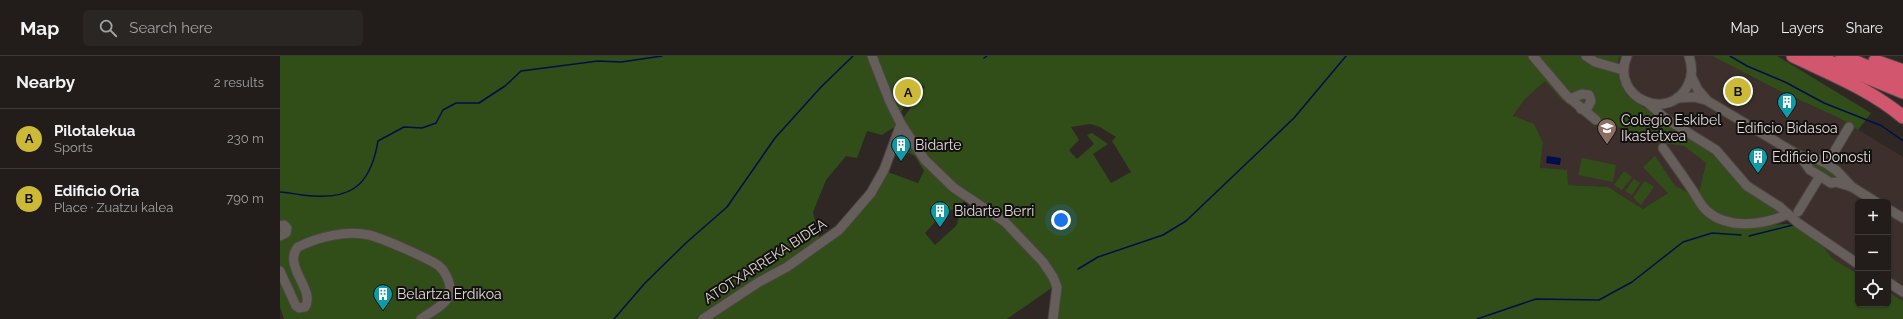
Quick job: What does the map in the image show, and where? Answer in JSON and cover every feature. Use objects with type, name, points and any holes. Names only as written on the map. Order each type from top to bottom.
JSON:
[{"type":"highway","points":[[1793,56],[1854,85],[1891,107],[1903,117]]},
{"type":"highway","points":[[1815,56],[1903,92]]},
{"type":"highway","points":[[1842,56],[1903,82]]},
{"type":"highway","points":[[1858,56],[1903,71]]},
{"type":"street","points":[[872,56],[890,102],[901,124],[925,160],[954,188],[1005,222],[1043,262],[1053,277],[1057,287],[1053,319]]},
{"type":"street","points":[[1533,56],[1570,99],[1596,120]]},
{"type":"street","points":[[1586,56],[1595,62],[1623,70]]},
{"type":"street","points":[[1627,56],[1623,70],[1624,79],[1633,94],[1648,103],[1672,124],[1716,150],[1747,186],[1780,207],[1833,249],[1855,262]]},
{"type":"street","points":[[1672,124],[1668,113],[1674,100],[1686,89],[1691,76],[1691,62],[1688,56]]},
{"type":"street","points":[[1691,76],[1698,90],[1706,100]]},
{"type":"street","points":[[1570,99],[1582,94],[1589,95],[1591,101],[1588,106],[1581,109]]},
{"type":"street","points":[[1648,103],[1656,105],[1694,96],[1706,100],[1800,156],[1809,168],[1831,183],[1837,178]]},
{"type":"street","name":"ATOTXARREKA BIDEA","points":[[703,319],[759,282],[794,263],[839,230],[855,213],[874,188],[884,170],[901,124]]},
{"type":"street","points":[[1827,164],[1849,127]]},
{"type":"street","points":[[1663,148],[1706,211],[1723,221],[1741,224],[1757,223],[1773,221],[1788,214]]},
{"type":"street","points":[[1800,156],[1815,158],[1827,164],[1837,170],[1837,178]]},
{"type":"street","points":[[1809,168],[1809,162],[1815,158]]},
{"type":"street","points":[[1798,212],[1820,176]]},
{"type":"street","points":[[1837,178],[1871,199]]},
{"type":"street","points":[[1891,211],[1903,218]]},
{"type":"street","points":[[280,226],[284,224],[288,228],[286,234],[280,236]]},
{"type":"street","points":[[280,271],[296,306],[299,308],[305,307],[307,303],[307,296],[294,264],[294,256],[298,246],[346,233],[369,235],[395,244],[438,265],[445,272],[451,292],[448,298],[421,319]]},
{"type":"street","points":[[1891,284],[1903,292]]},
{"type":"shaded area","points":[[1620,56],[1712,56],[1780,91],[1841,119],[1903,157],[1903,301],[1891,294],[1891,199],[1855,199],[1855,272],[1833,259],[1819,241],[1780,210],[1735,180],[1712,152],[1627,96],[1619,80],[1618,61]]},
{"type":"shaded area","name":"Colegio Eskibel Ikastetxea","points":[[1545,81],[1563,101],[1584,114],[1660,143],[1684,146],[1706,163],[1699,193],[1668,193],[1643,209],[1608,187],[1568,185],[1540,168],[1543,143],[1534,125],[1513,117],[1525,99]]},
{"type":"shaded area","points":[[1547,156],[1561,158],[1560,165],[1546,163]]},
{"type":"green space","points":[[280,56],[870,56],[897,118],[896,126],[882,135],[867,131],[857,158],[846,156],[826,180],[813,212],[820,241],[786,264],[706,311],[697,319],[284,319],[280,307]]},
{"type":"green space","points":[[876,56],[1620,56],[1618,61],[1619,80],[1627,96],[1712,152],[1735,180],[1780,210],[1780,215],[1772,220],[1725,219],[1709,209],[1699,193],[1706,163],[1684,146],[1660,143],[1584,114],[1563,101],[1545,81],[1525,99],[1513,116],[1534,124],[1543,143],[1540,168],[1567,170],[1568,185],[1608,187],[1643,209],[1668,193],[1643,167],[1655,156],[1675,186],[1689,193],[1704,213],[1742,227],[1787,224],[1795,225],[1819,241],[1833,259],[1855,272],[1855,307],[1891,307],[1891,294],[1903,301],[1903,319],[1055,319],[1054,275],[1002,219],[954,186],[928,159],[902,120],[925,87],[911,78],[899,93],[904,107],[900,115]],"holes":[[[1090,124],[1100,127],[1116,137],[1112,141],[1131,172],[1111,183],[1093,154],[1108,144],[1092,133],[1087,135],[1094,144],[1077,159],[1069,150],[1079,140],[1071,127]]]},
{"type":"green space","points":[[1712,56],[1777,56],[1871,113],[1858,130],[1841,119],[1780,91]]},
{"type":"green space","points":[[902,128],[965,200],[954,209],[942,214],[925,233],[935,245],[956,226],[961,212],[971,203],[1007,230],[1029,251],[1047,274],[1053,287],[1007,319],[707,319],[818,249],[885,171],[918,183],[924,171],[915,156],[895,146]]},
{"type":"green space","points":[[1582,158],[1616,165],[1613,182],[1578,175]]},
{"type":"green space","points":[[1814,162],[1836,175],[1835,177],[1830,179],[1812,166]]},
{"type":"green space","points":[[1624,171],[1632,177],[1622,190],[1614,185]]},
{"type":"green space","points":[[1634,179],[1640,183],[1632,195],[1625,191]]},
{"type":"green space","points":[[1645,181],[1654,187],[1641,205],[1633,198]]},
{"type":"waterway","points":[[280,192],[302,195],[332,196],[344,193],[354,188],[363,181],[369,171],[378,141],[404,127],[422,128],[436,123],[443,110],[456,103],[479,103],[505,86],[521,71],[598,61],[621,62],[662,56]]},
{"type":"waterway","points":[[614,319],[645,283],[687,242],[727,207],[775,138],[821,87],[853,56]]},
{"type":"waterway","points":[[1078,269],[1098,257],[1163,235],[1186,221],[1294,118],[1346,56]]},
{"type":"waterway","points":[[1730,56],[1747,66],[1785,82],[1824,103],[1882,126],[1903,141]]},
{"type":"waterway","points":[[1749,236],[1793,225]]},
{"type":"waterway","points":[[1477,319],[1536,299],[1599,300],[1632,282],[1683,242],[1712,233],[1741,235]]},
{"type":"place","name":"Edificio Oria","points":[[1738,91]]},
{"type":"place","name":"Pilotalekua","points":[[908,92]]},
{"type":"place","name":"Edificio Bidasoa","points":[[1787,119]]},
{"type":"place","name":"Colegio Eskibel Ikastetxea","points":[[1607,145]]},
{"type":"place","name":"Bidarte","points":[[901,162]]},
{"type":"place","name":"Edificio Donosti","points":[[1758,174]]},
{"type":"place","name":"Bidarte Berri","points":[[940,228]]},
{"type":"place","name":"Belartza Erdikoa","points":[[383,311]]}]
